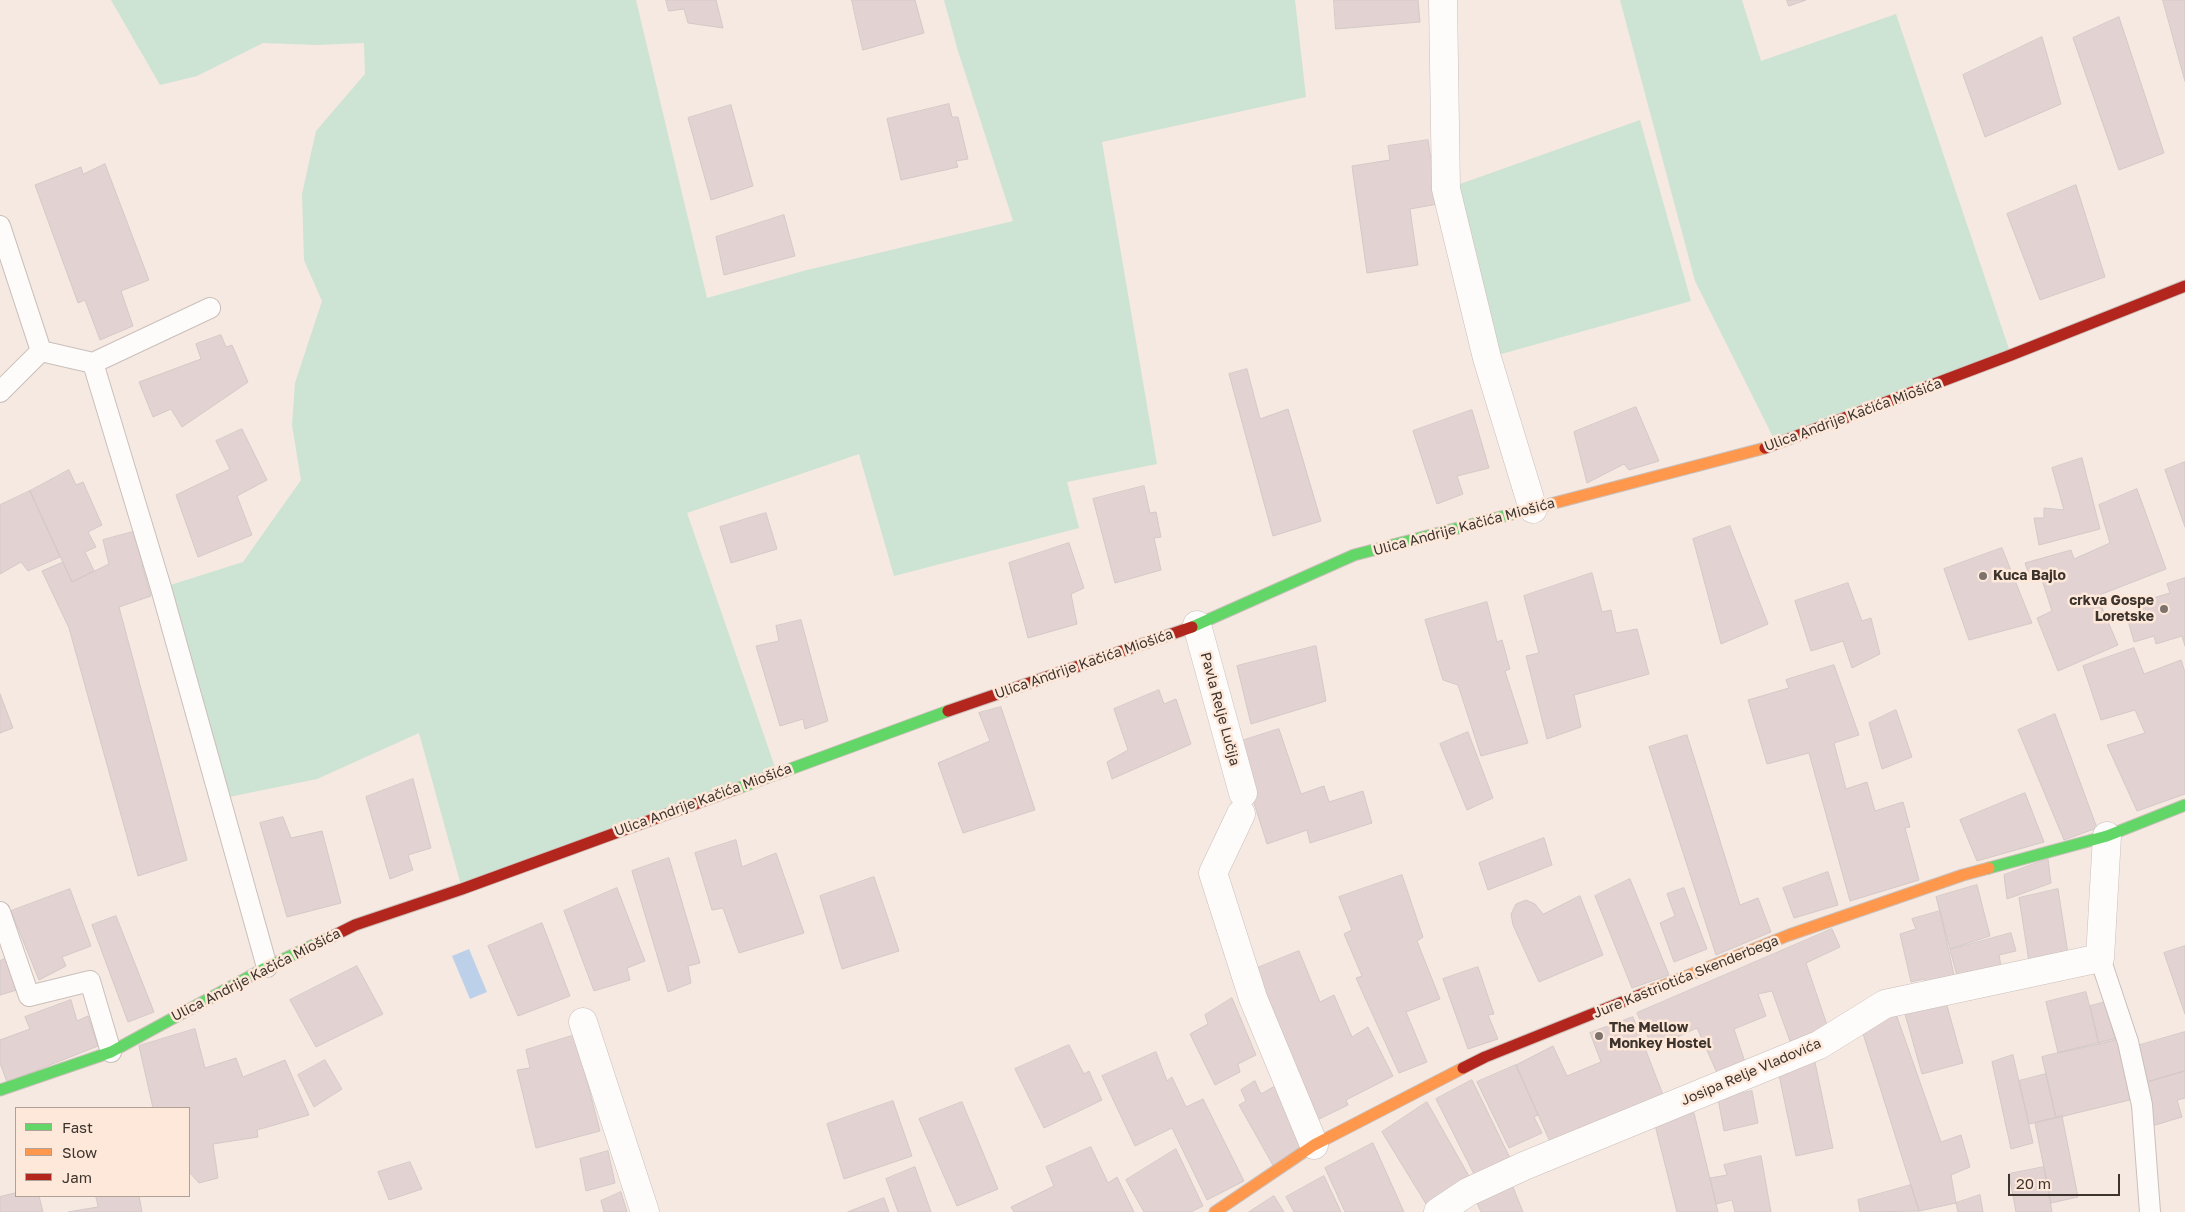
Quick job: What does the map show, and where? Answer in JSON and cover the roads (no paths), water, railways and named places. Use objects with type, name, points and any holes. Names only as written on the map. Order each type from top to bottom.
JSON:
[{"type":"street","points":[[1443,0],[1446,189],[1487,358],[1533,509]]},
{"type":"street","name":"Ulica Andrije Kačića Miošića","points":[[0,1090],[111,1052],[266,967],[356,925],[462,889],[987,697],[1197,625],[1354,555],[1777,444],[2011,355],[2185,286]]},
{"type":"street","name":"Pavla Relje Lučija","points":[[1197,625],[1242,803],[1213,873],[1253,998],[1314,1145]]},
{"type":"street","name":"Jure Kastriotića Skenderbega","points":[[1215,1212],[1314,1145],[1485,1058],[1789,935],[1963,875],[2107,836],[2185,804]]},
{"type":"street","points":[[2100,958],[2107,836]]},
{"type":"street","name":"Josipa Relje Vladovića","points":[[1438,1212],[1468,1192],[1524,1166],[1818,1045],[1885,1004],[2100,958]]},
{"type":"street","points":[[583,1022],[645,1212]]},
{"type":"lane","points":[[0,226],[40,351]]},
{"type":"lane","points":[[40,351],[93,362],[210,308]]},
{"type":"lane","points":[[0,392],[40,351]]},
{"type":"lane","points":[[93,362],[161,588],[266,967]]},
{"type":"lane","points":[[0,912],[28,996],[90,981],[111,1052]]},
{"type":"lane","points":[[2100,958],[2128,1042],[2142,1105],[2150,1212]]},
{"type":"water","points":[[469,949],[487,992],[470,999],[452,956]]},
{"type":"place","name":"Kuca Bajlo","points":[[1983,576]]},
{"type":"place","name":"crkva Gospe Loretske","points":[[2164,609]]},
{"type":"place","name":"The Mellow Monkey Hostel","points":[[1599,1036]]}]
